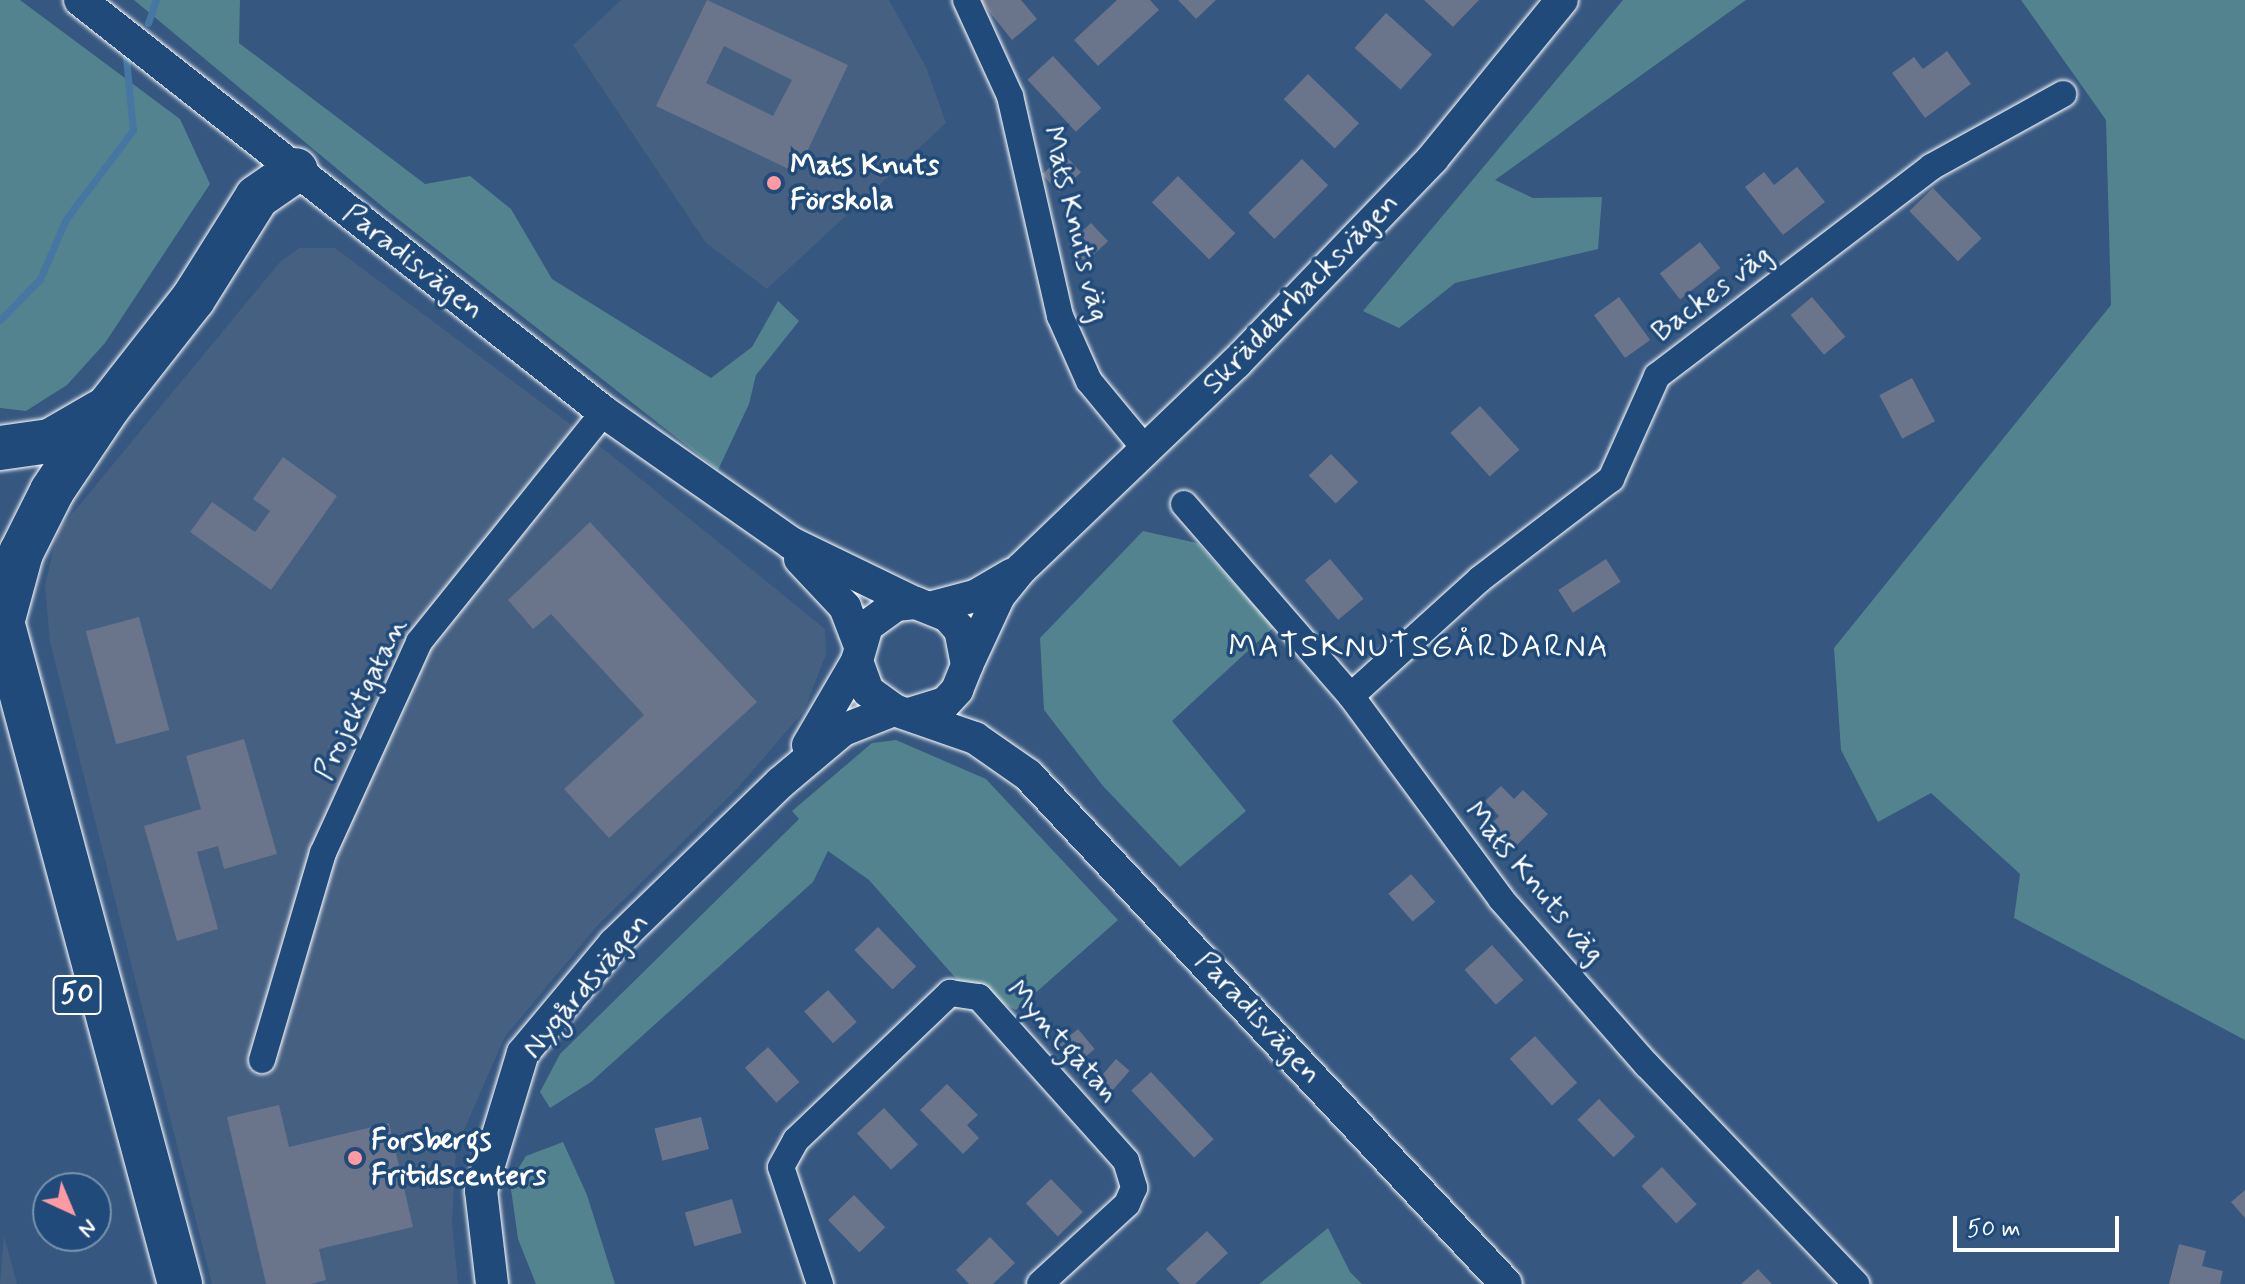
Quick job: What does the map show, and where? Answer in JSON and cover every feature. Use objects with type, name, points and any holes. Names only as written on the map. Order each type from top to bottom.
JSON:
[{"type":"highway","points":[[1,618],[34,521],[109,406],[193,299],[257,197],[296,170]]},
{"type":"highway","points":[[0,448],[50,441],[109,406]]},
{"type":"highway","name":"50","points":[[1,618],[180,1284]]},
{"type":"highway","name":"50","points":[[0,706],[156,1284]]},
{"type":"street","name":"Paradisvägen","points":[[80,0],[604,412],[752,517],[822,561],[924,605]]},
{"type":"street","name":"Mats Knuts väg","points":[[966,0],[1010,96],[1060,316],[1089,381],[1146,450]]},
{"type":"street","name":"Skräddarbacksvägen","points":[[966,669],[999,596],[1021,569],[1146,450],[1433,158],[1562,0]]},
{"type":"street","name":"Backes väg","points":[[1351,696],[1480,579],[1611,479],[1657,376],[1931,167],[2063,94]]},
{"type":"street","name":"Projektgatan","points":[[262,1060],[323,853],[419,642],[604,412]]},
{"type":"street","name":"Mats Knuts väg","points":[[1184,504],[1351,696],[1501,899],[1647,1065],[1856,1284]]},
{"type":"street","name":"Paradisvägen","points":[[752,517],[826,583],[845,607],[858,652]]},
{"type":"street","name":"Skräddarbacksvägen","points":[[924,605],[975,596],[1021,569]]},
{"type":"street","points":[[924,605],[960,630],[966,669],[945,703],[903,712],[868,691],[858,652],[880,613],[924,605]]},
{"type":"street","name":"Nygårdsvägen","points":[[780,783],[825,722],[858,652]]},
{"type":"street","name":"Paradisvägen","points":[[966,669],[975,717],[1006,757],[1147,899],[1506,1284]]},
{"type":"street","name":"Paradisvägen","points":[[903,712],[975,738],[1006,757]]},
{"type":"street","name":"Nygårdsvägen","points":[[492,1284],[481,1191],[523,1053],[614,944],[780,783],[860,719],[903,712]]},
{"type":"street","name":"Myntgatan","points":[[820,1284],[781,1167],[796,1140],[950,993],[979,997],[1126,1161],[1134,1188],[1127,1204],[1040,1284]]},
{"type":"shaded area","name":"Mats Knuts Förskola","points":[[621,0],[889,0],[926,67],[946,123],[767,289],[706,243],[573,45]]},
{"type":"shaded area","points":[[299,248],[335,248],[610,454],[825,629],[826,654],[804,711],[735,791],[598,925],[504,1038],[456,1149],[452,1223],[458,1284],[212,1284],[50,642],[45,585],[58,531],[280,262]]},
{"type":"shaded area","points":[[4,1236],[17,1284],[0,1284]]},
{"type":"green space","points":[[0,0],[20,0],[180,119],[210,184],[105,343],[67,385],[26,411],[0,408]]},
{"type":"green space","points":[[134,0],[240,0],[239,43],[425,184],[470,176],[511,209],[552,279],[711,378],[752,347],[778,301],[799,321],[756,375],[749,404],[718,470],[389,212]]},
{"type":"green space","points":[[1623,0],[1746,0],[1495,180],[1533,198],[1602,197],[1598,249],[1455,283],[1399,328],[1363,311]]},
{"type":"green space","points":[[2021,0],[2245,0],[2245,1040],[2014,918],[2020,874],[1931,793],[1878,822],[1841,750],[1834,648],[2111,305],[2106,120]]},
{"type":"green space","points":[[1143,531],[1197,543],[1274,627],[1172,721],[1246,811],[1180,867],[1103,786],[1044,710],[1040,638]]},
{"type":"green space","points":[[896,740],[986,779],[1118,920],[1016,1010],[960,983],[869,880],[828,851],[813,882],[591,1082],[550,1108],[540,1092],[560,1054],[799,819],[792,811],[872,743]]},
{"type":"green space","points":[[563,1142],[587,1195],[615,1284],[536,1284],[518,1239],[510,1182],[526,1156]]},
{"type":"green space","points":[[1328,1228],[1350,1272],[1362,1284],[1259,1284]]},
{"type":"building","points":[[707,0],[848,65],[797,173],[656,106]],"holes":[[[724,46],[792,80],[773,116],[706,83]]]},
{"type":"building","points":[[980,0],[1021,0],[1037,19],[1012,40]]},
{"type":"building","points":[[1117,0],[1150,0],[1159,10],[1098,66],[1074,40]]},
{"type":"building","points":[[1178,0],[1216,0],[1196,19]]},
{"type":"building","points":[[1424,0],[1479,0],[1453,27]]},
{"type":"building","points":[[1386,13],[1432,54],[1401,89],[1355,48]]},
{"type":"building","points":[[1947,51],[1971,84],[1925,118],[1892,73],[1914,57],[1923,69]]},
{"type":"building","points":[[1053,56],[1101,108],[1076,132],[1027,80]]},
{"type":"building","points":[[1308,74],[1359,123],[1335,148],[1284,99]]},
{"type":"building","points":[[1064,154],[1081,172],[1059,193],[1042,174]]},
{"type":"building","points":[[1302,159],[1328,185],[1274,239],[1248,213]]},
{"type":"building","points":[[1797,167],[1825,202],[1783,235],[1745,187],[1764,172],[1774,185]]},
{"type":"building","points":[[1178,176],[1235,233],[1209,259],[1152,202]]},
{"type":"building","points":[[1933,188],[1982,238],[1958,261],[1909,211]]},
{"type":"building","points":[[1091,223],[1108,241],[1085,262],[1068,244]]},
{"type":"building","points":[[1700,242],[1720,268],[1680,299],[1660,273]]},
{"type":"building","points":[[1619,297],[1650,340],[1625,358],[1594,315]]},
{"type":"building","points":[[1812,297],[1845,337],[1824,355],[1791,315]]},
{"type":"building","points":[[1912,378],[1935,421],[1902,439],[1879,395]]},
{"type":"building","points":[[1480,406],[1519,450],[1490,477],[1450,433]]},
{"type":"building","points":[[1331,454],[1358,482],[1336,504],[1309,476]]},
{"type":"building","points":[[283,457],[337,496],[271,590],[190,532],[212,502],[255,532],[270,511],[253,499]]},
{"type":"building","points":[[590,522],[757,702],[609,838],[564,789],[644,715],[551,614],[533,629],[508,600]]},
{"type":"building","points":[[1330,559],[1363,599],[1338,620],[1305,580]]},
{"type":"building","points":[[1606,559],[1621,582],[1573,613],[1558,590]]},
{"type":"building","points":[[139,617],[169,730],[116,744],[86,631]]},
{"type":"building","points":[[244,739],[277,854],[224,869],[218,846],[197,852],[218,929],[177,941],[144,826],[201,809],[186,756]]},
{"type":"building","points":[[1501,786],[1514,799],[1523,790],[1548,814],[1514,848],[1490,825],[1499,816],[1485,801]]},
{"type":"building","points":[[1411,874],[1435,902],[1413,922],[1388,894]]},
{"type":"building","points":[[878,927],[916,967],[892,989],[854,950]]},
{"type":"building","points":[[1492,945],[1523,980],[1496,1005],[1465,970]]},
{"type":"building","points":[[828,990],[857,1022],[833,1043],[804,1011]]},
{"type":"building","points":[[1078,1029],[1095,1049],[1072,1068],[1055,1048]]},
{"type":"building","points":[[1535,1036],[1577,1083],[1552,1106],[1510,1059]]},
{"type":"building","points":[[768,1047],[799,1082],[776,1103],[745,1068]]},
{"type":"building","points":[[1116,1059],[1130,1071],[1111,1093],[1097,1081]]},
{"type":"building","points":[[1151,1072],[1214,1139],[1194,1158],[1131,1090]]},
{"type":"building","points":[[947,1084],[978,1115],[967,1125],[979,1138],[963,1154],[920,1110]]},
{"type":"building","points":[[1599,1099],[1635,1136],[1614,1157],[1577,1120]]},
{"type":"building","points":[[279,1105],[289,1147],[389,1123],[413,1227],[319,1249],[326,1280],[311,1284],[266,1284],[227,1117]]},
{"type":"building","points":[[884,1108],[918,1145],[891,1170],[857,1133]]},
{"type":"building","points":[[701,1117],[709,1149],[662,1161],[654,1129]]},
{"type":"building","points":[[1662,1167],[1697,1204],[1676,1223],[1642,1186]]},
{"type":"building","points":[[1051,1179],[1083,1212],[1058,1236],[1026,1203]]},
{"type":"building","points":[[2245,1190],[2245,1218],[2231,1202]]},
{"type":"building","points":[[854,1195],[885,1227],[859,1252],[828,1220]]},
{"type":"building","points":[[732,1199],[742,1233],[695,1246],[685,1213]]},
{"type":"building","points":[[1207,1231],[1228,1253],[1195,1284],[1180,1284],[1166,1269]]},
{"type":"building","points":[[990,1237],[1015,1263],[993,1284],[969,1284],[956,1270]]},
{"type":"building","points":[[2179,1244],[2206,1251],[2202,1266],[2223,1271],[2220,1284],[2169,1284]]},
{"type":"building","points":[[1758,1269],[1772,1284],[1741,1284]]},
{"type":"waterway","points":[[148,23],[156,0]]},
{"type":"waterway","points":[[0,320],[40,279],[66,219],[133,130],[126,57]]},
{"type":"place","name":"Mats Knuts Förskola","points":[[774,183]]},
{"type":"place","name":"Forsbergs Fritidscenters","points":[[355,1158]]},
{"type":"district","name":"MATSKNUTSGÅRDARNA","points":[[1419,647]]}]
